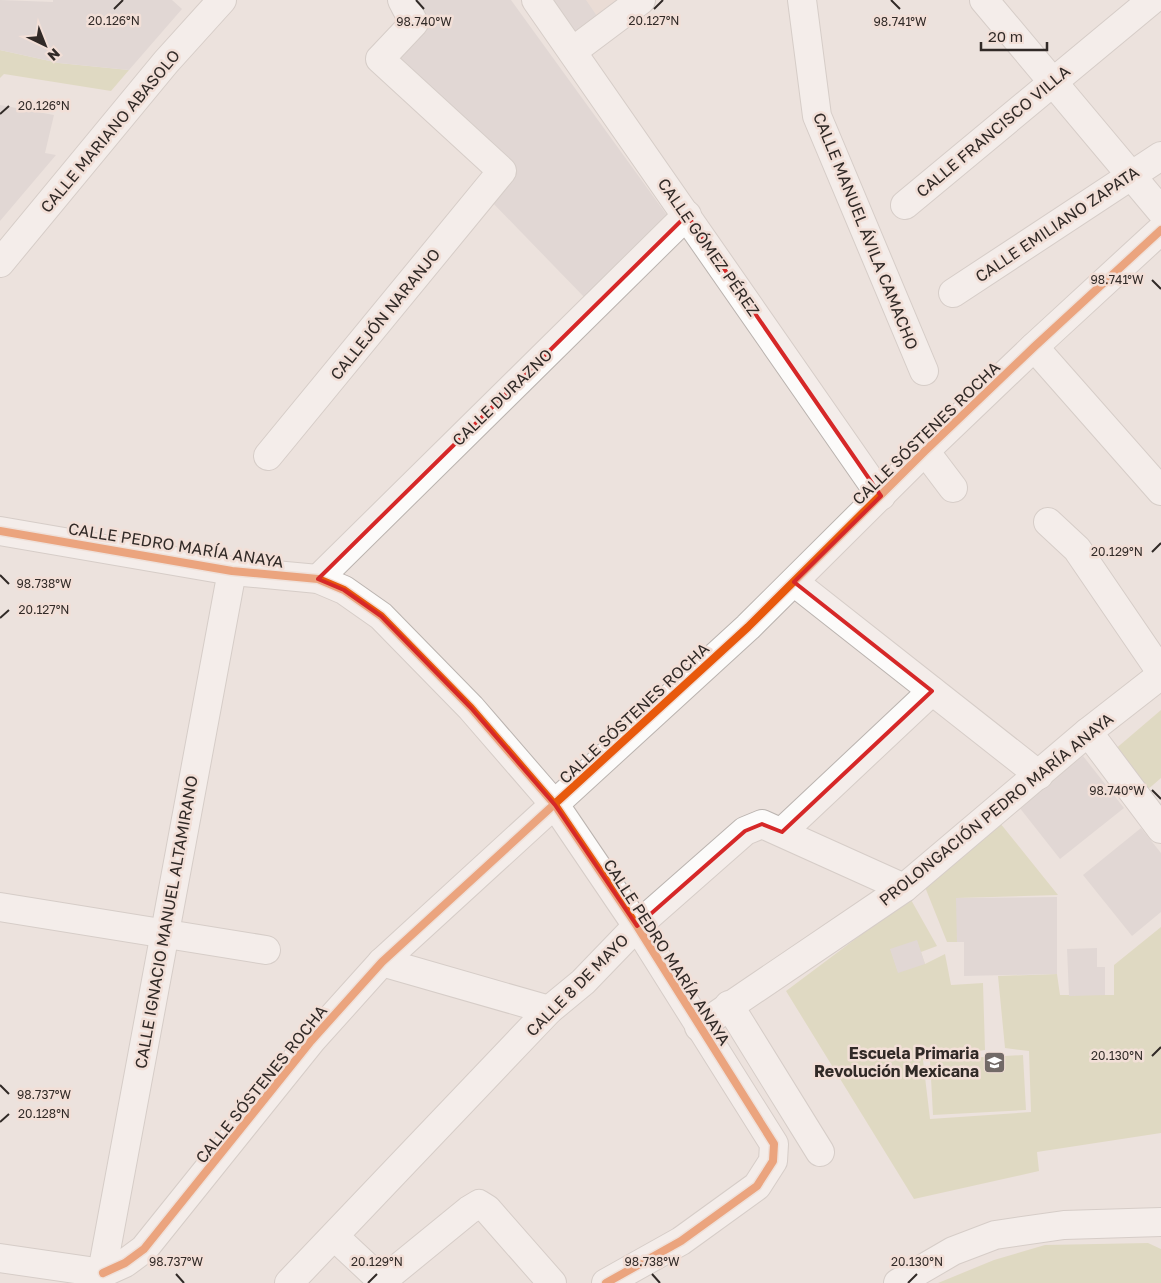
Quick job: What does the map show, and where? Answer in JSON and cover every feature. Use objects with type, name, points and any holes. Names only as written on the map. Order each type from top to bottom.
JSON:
[{"type":"street","name":"CALLE MARIANO ABASOLO","points":[[2,257],[166,62],[222,0]]},
{"type":"street","name":"CALLEJÓN NARANJO","points":[[268,456],[502,171],[380,59],[414,23],[402,0]]},
{"type":"street","name":"CALLE GÓMEZ PÉREZ","points":[[536,0],[881,496]]},
{"type":"street","points":[[573,51],[641,0]]},
{"type":"street","name":"CALLE MANUEL ÁVILA CAMACHO","points":[[802,0],[817,116],[924,371]]},
{"type":"street","points":[[984,0],[1051,82],[1161,210]]},
{"type":"street","name":"CALLE FRANCISCO VILLA","points":[[905,205],[1152,0]]},
{"type":"street","name":"CALLE EMILIANO ZAPATA","points":[[953,294],[1161,156]]},
{"type":"street","name":"CALLE DURAZNO","points":[[318,579],[687,215]]},
{"type":"street","name":"CALLE SÓSTENES ROCHA","points":[[101,1278],[144,1249],[311,1041],[382,962],[555,805],[794,582],[925,451],[1034,346],[1161,230]]},
{"type":"street","points":[[1034,346],[1159,486]]},
{"type":"street","points":[[925,451],[953,488]]},
{"type":"street","points":[[1048,522],[1077,549],[1161,673]]},
{"type":"street","name":"CALLE PEDRO MARÍA ANAYA","points":[[0,531],[232,571],[318,579],[344,590],[381,616],[471,708],[555,805],[637,926],[774,1144],[774,1162],[757,1186],[681,1241],[606,1283]]},
{"type":"street","name":"CALLE IGNACIO MANUEL ALTAMIRANO","points":[[101,1278],[163,932],[232,571]]},
{"type":"street","points":[[794,582],[1039,775]]},
{"type":"street","name":"PROLONGACIÓN PEDRO MARÍA ANAYA","points":[[699,1027],[729,1005],[781,974],[904,888],[1088,732],[1161,673]]},
{"type":"street","points":[[782,832],[932,691]]},
{"type":"street","points":[[1088,732],[1161,829]]},
{"type":"street","name":"CALLE 8 DE MAYO","points":[[289,1283],[549,1010],[583,982],[637,926],[745,831],[762,824],[904,888]]},
{"type":"street","points":[[0,907],[266,950]]},
{"type":"street","points":[[382,962],[549,1010]]},
{"type":"street","points":[[729,1005],[820,1152]]},
{"type":"street","points":[[334,1237],[382,1281],[469,1210],[480,1204],[487,1209],[552,1283]]},
{"type":"street","points":[[898,1283],[952,1252],[995,1235],[1064,1225],[1161,1222]]},
{"type":"street","points":[[0,1258],[101,1278]]},
{"type":"highlighted area","points":[[687,215],[881,496],[794,582],[932,691],[782,832],[762,824],[745,831],[637,926],[555,805],[471,708],[381,616],[344,590],[318,579]]},
{"type":"shaded area","points":[[549,0],[623,0],[599,19]]},
{"type":"green space","points":[[0,50],[59,63],[129,70],[111,91],[4,74],[0,78]]},
{"type":"green space","points":[[1161,710],[1161,778],[1146,791],[1113,751]]},
{"type":"green space","points":[[1000,823],[1058,895],[957,898],[957,942],[947,942],[925,887]]},
{"type":"green space","name":"Escuela Primaria Revolución Mexicana","points":[[910,898],[937,946],[921,952],[925,964],[945,954],[951,985],[983,983],[985,1050],[923,1060],[930,1119],[1031,1112],[1029,1051],[1005,1048],[998,976],[1057,974],[1060,995],[1114,995],[1114,965],[1161,927],[1161,1133],[1037,1152],[1039,1171],[914,1199],[786,991]]},
{"type":"green space","points":[[1023,1055],[1026,1110],[933,1115],[930,1060]]},
{"type":"green space","points":[[1148,1243],[1161,1249],[1161,1283],[938,1283],[994,1260],[1045,1245]]},
{"type":"building","points":[[0,0],[53,2],[53,0],[172,0],[182,9],[129,70],[59,63],[0,50]]},
{"type":"building","points":[[411,0],[511,0],[669,218],[585,298],[488,198],[513,171],[391,56]]},
{"type":"building","points":[[549,0],[586,0],[599,19],[574,37]]},
{"type":"building","points":[[0,105],[54,115],[45,153],[56,155],[0,221]]},
{"type":"building","points":[[1083,756],[1124,808],[1060,859],[1019,807]]},
{"type":"building","points":[[1141,828],[1161,853],[1161,912],[1132,936],[1083,875]]},
{"type":"building","points":[[1057,897],[1057,974],[964,976],[964,942],[957,942],[956,898]]},
{"type":"building","points":[[917,940],[925,964],[898,973],[890,949]]},
{"type":"building","points":[[1097,948],[1097,967],[1105,967],[1105,995],[1069,996],[1067,949]]},
{"type":"cycle path","points":[[103,1273],[125,1263],[144,1249],[311,1041],[382,962],[748,627],[925,451],[1161,230]]},
{"type":"cycle path","points":[[0,531],[232,571],[318,579],[344,590],[381,616],[471,708],[555,805],[637,926],[774,1144],[773,1161],[757,1186],[681,1241],[606,1283]]},
{"type":"place","name":"Escuela Primaria Revolución Mexicana","points":[[995,1062]]}]
